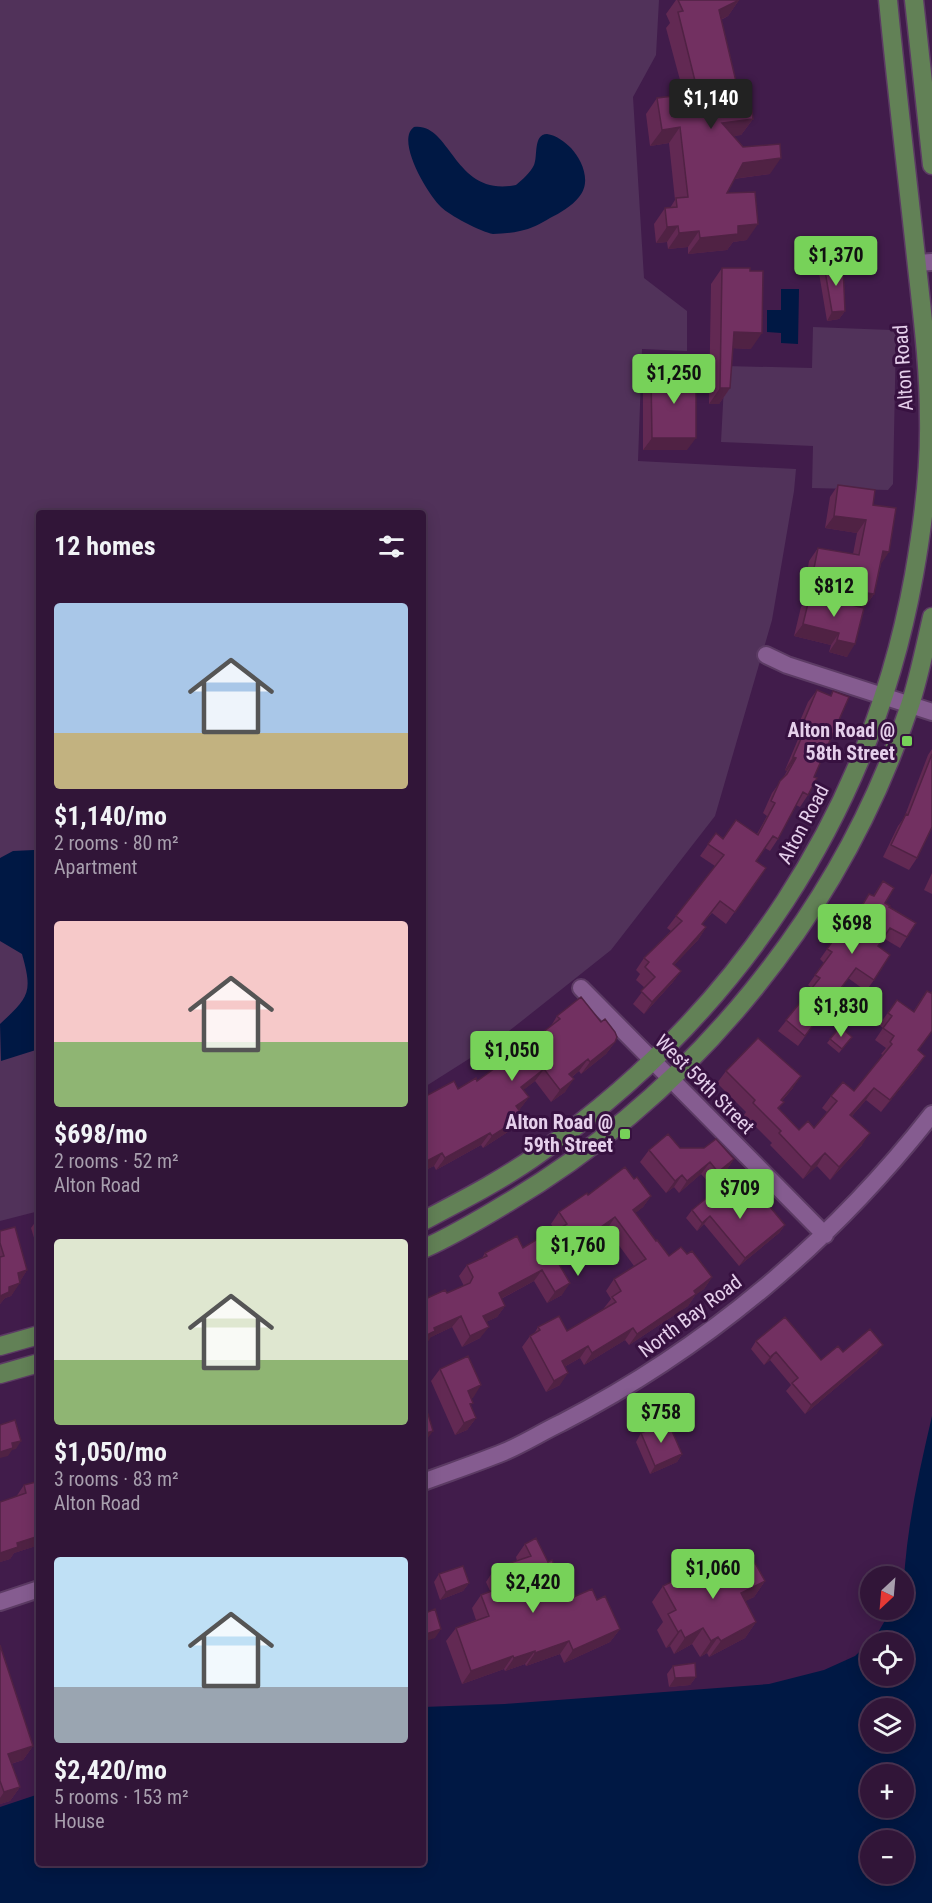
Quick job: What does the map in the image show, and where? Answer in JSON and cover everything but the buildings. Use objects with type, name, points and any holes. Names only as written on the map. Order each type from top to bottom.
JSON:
[{"type":"main road","name":"Alton Road","points":[[426,1219],[499,1179],[538,1154],[611,1099],[653,1061],[726,984],[797,885],[827,832],[852,778],[884,697],[902,635],[919,543],[928,470],[929,419],[924,262],[892,46],[888,0]]},
{"type":"main road","points":[[914,0],[932,165]]},
{"type":"main road","points":[[892,46],[918,44]]},
{"type":"main road","points":[[426,1248],[460,1231],[553,1175],[627,1118],[672,1079],[748,997],[817,900],[876,790],[910,705],[932,617]]},
{"type":"main road","points":[[0,1346],[36,1336]]},
{"type":"main road","points":[[0,1374],[36,1364]]},
{"type":"street","points":[[766,655],[787,665],[932,712]]},
{"type":"street","name":"West 59th Street","points":[[581,988],[825,1235]]},
{"type":"street","name":"North Bay Road","points":[[426,1481],[506,1451],[588,1409],[642,1378],[736,1311],[825,1235],[872,1186],[932,1114]]},
{"type":"street","points":[[0,1602],[36,1590]]},
{"type":"shaded area","points":[[0,0],[659,0],[656,55],[633,97],[644,278],[687,311],[687,351],[642,349],[638,461],[796,469],[772,620],[715,816],[611,950],[494,1043],[426,1086],[426,510],[36,510],[36,1212],[0,1221]]},
{"type":"shaded area","points":[[813,327],[891,330],[896,334],[893,484],[888,490],[812,488],[813,446],[721,442],[725,366],[812,368]]},
{"type":"water","points":[[414,127],[426,129],[437,136],[466,171],[479,181],[495,186],[519,183],[534,165],[540,138],[547,134],[554,136],[569,146],[579,159],[585,178],[583,191],[566,209],[532,228],[500,234],[481,230],[458,219],[435,201],[422,180],[411,155],[408,143],[409,134]]},
{"type":"water","points":[[781,289],[799,289],[798,344],[781,343],[781,333],[767,332],[767,310],[781,310]]},
{"type":"water","points":[[13,851],[36,851],[36,1050],[1,1061],[0,1024],[23,1000],[28,986],[22,954],[0,941],[0,858]]},
{"type":"water","points":[[932,1416],[932,1903],[0,1903],[0,1807],[36,1795],[36,1866],[426,1866],[426,1707],[505,1704],[769,1684],[824,1670],[855,1656],[860,1651],[860,1686],[914,1686],[914,1632],[878,1632],[885,1620],[914,1620],[914,1566],[905,1566],[908,1536]]},
{"type":"place","name":"Alton Road @ 58th Street","points":[[907,741]]},
{"type":"place","name":"Alton Road @ 59th Street","points":[[625,1134]]}]
